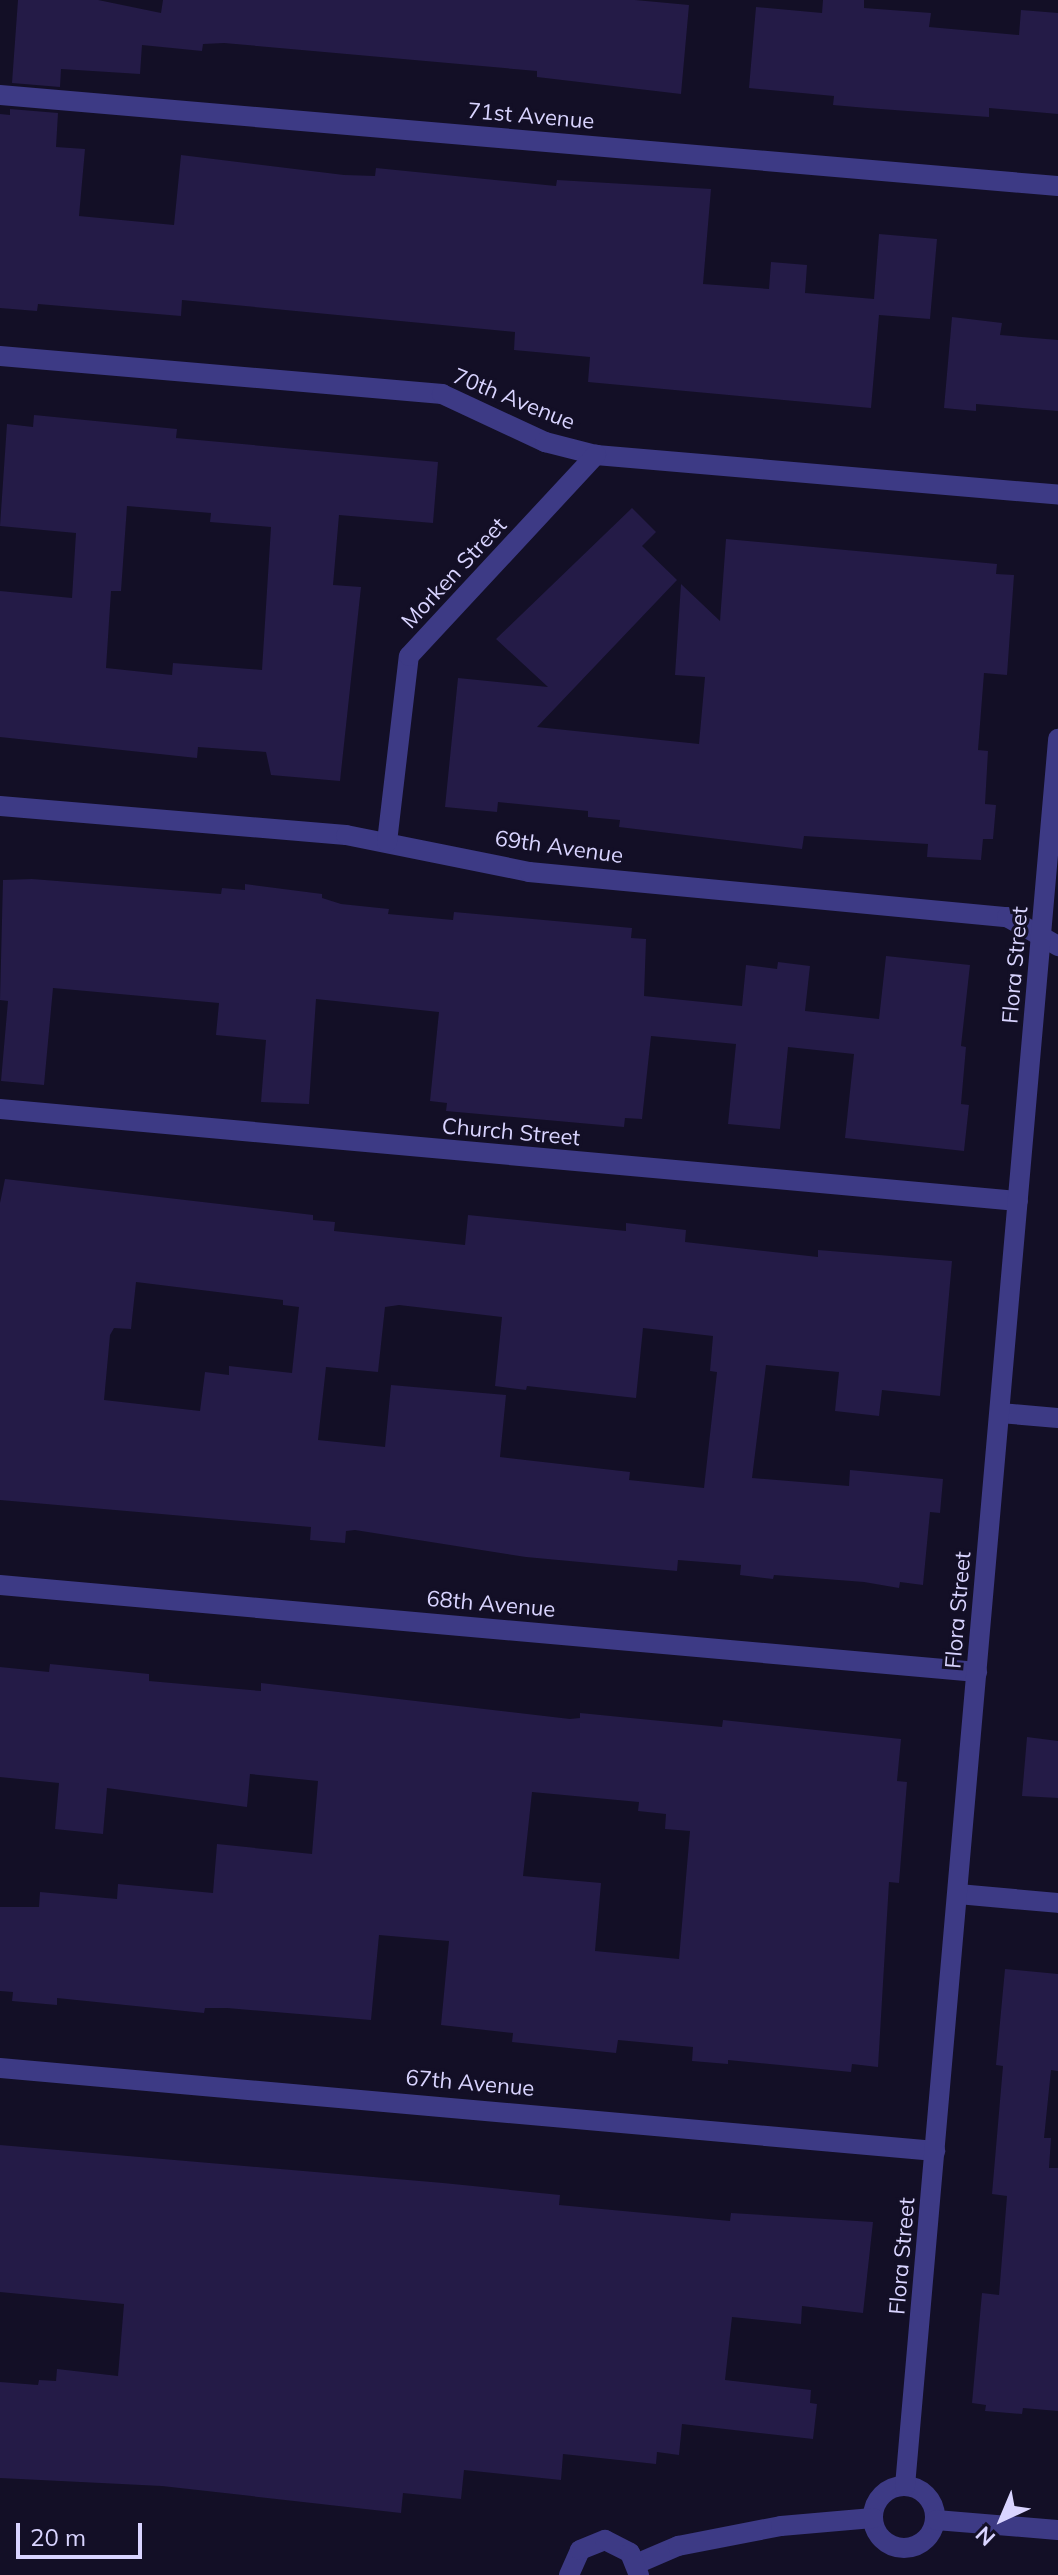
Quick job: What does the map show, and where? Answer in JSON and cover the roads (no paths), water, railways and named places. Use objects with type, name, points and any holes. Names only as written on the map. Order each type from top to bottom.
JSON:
[{"type":"street","name":"71st Avenue","points":[[0,95],[1058,186]]},
{"type":"street","name":"70th Avenue","points":[[0,356],[442,394],[545,442],[596,455],[1058,495]]},
{"type":"street","name":"Morken Street","points":[[387,842],[409,656],[596,455]]},
{"type":"street","name":"Flora Street","points":[[905,2486],[1018,1201],[1050,942],[1058,739]]},
{"type":"street","name":"69th Avenue","points":[[0,806],[387,842],[529,872],[1007,917],[1050,942]]},
{"type":"street","name":"Church Street","points":[[0,1109],[1018,1201]]},
{"type":"street","points":[[1000,1413],[1058,1418]]},
{"type":"street","name":"68th Avenue","points":[[0,1585],[977,1672]]},
{"type":"street","points":[[958,1894],[1058,1903]]},
{"type":"street","name":"67th Avenue","points":[[0,2068],[935,2151]]},
{"type":"street","points":[[905,2486],[927,2497],[936,2520],[925,2541],[903,2548],[882,2539],[873,2518],[882,2495],[905,2486]]},
{"type":"street","points":[[569,2575],[576,2554],[597,2541],[618,2544],[637,2569],[678,2546],[751,2531],[873,2518]]},
{"type":"street","points":[[936,2520],[1058,2530]]}]
